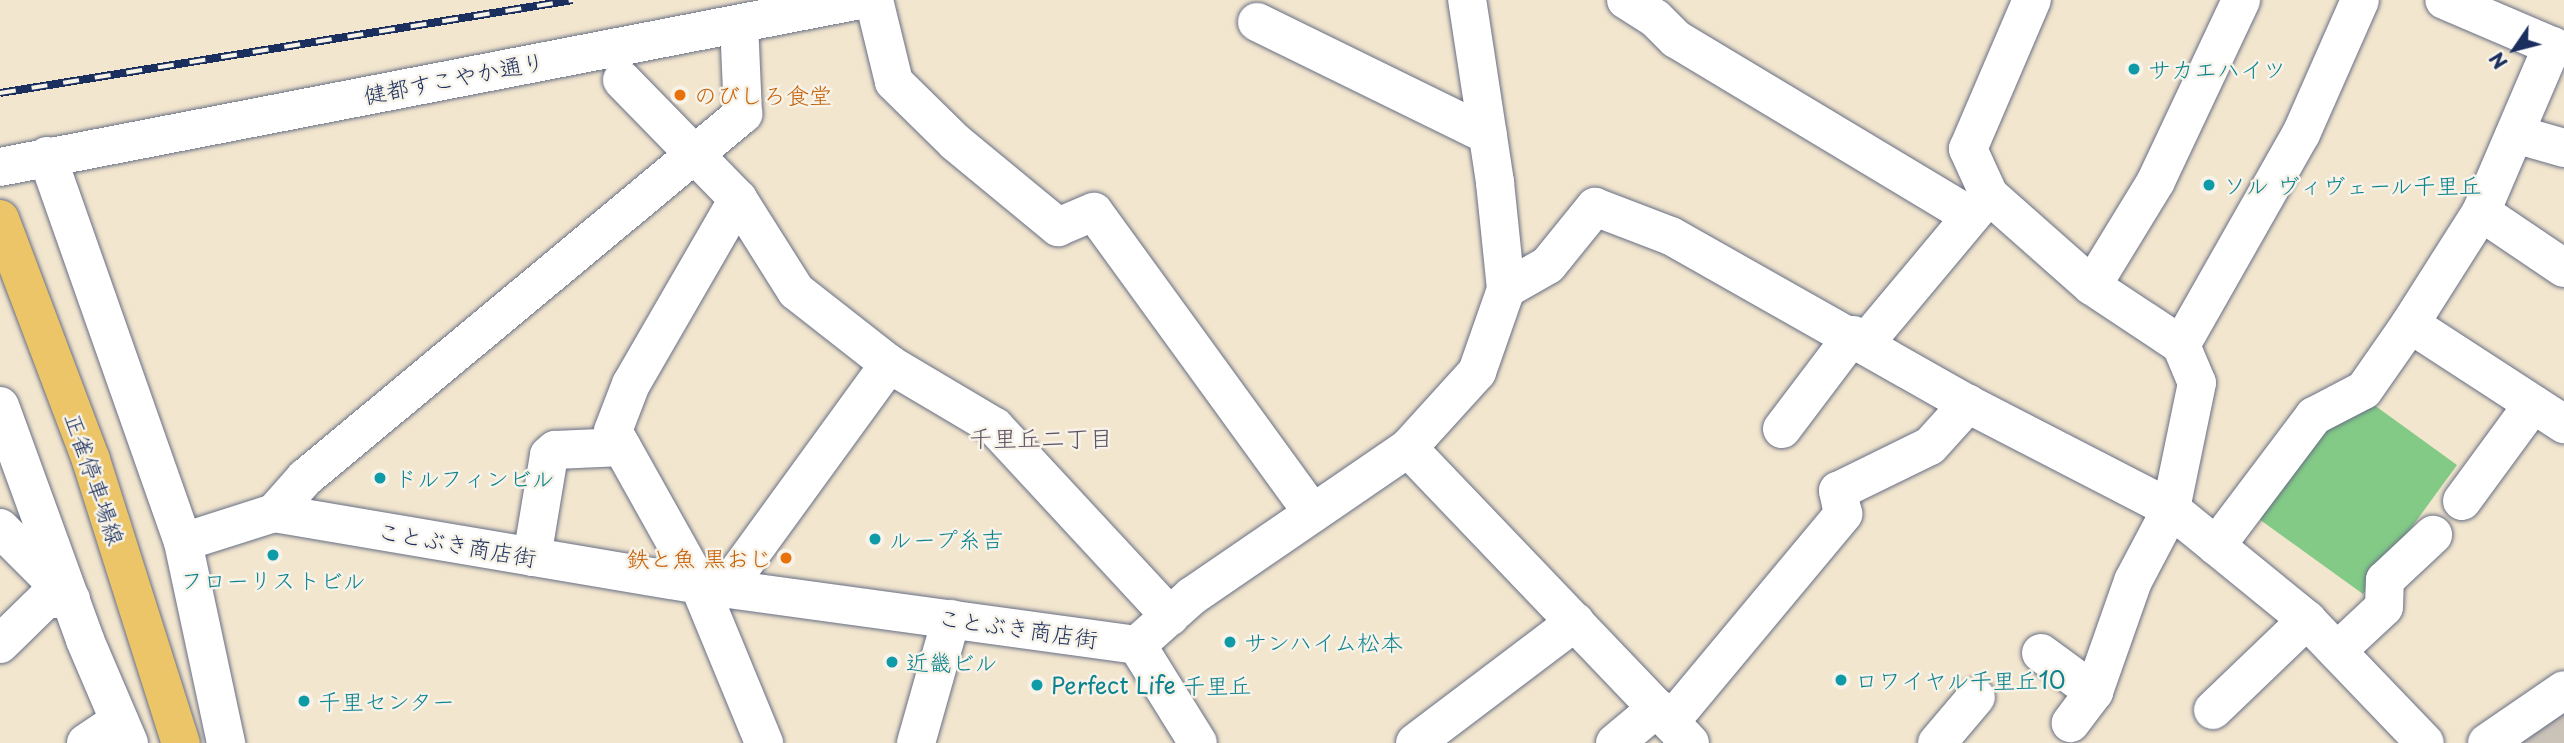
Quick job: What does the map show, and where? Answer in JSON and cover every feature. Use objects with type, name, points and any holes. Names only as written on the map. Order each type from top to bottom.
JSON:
[{"type":"main road","name":"正雀停車場線","points":[[0,219],[91,460],[181,743]]},
{"type":"street","name":"健都すこやか通り","points":[[0,167],[860,0]]},
{"type":"street","points":[[874,0],[894,82],[955,142],[1058,227],[1094,212],[1313,513]]},
{"type":"street","points":[[1185,739],[1137,645],[1170,616],[1408,448],[1477,372],[1506,289],[1496,182],[1467,0]]},
{"type":"street","points":[[1488,0],[1504,121],[1496,182]]},
{"type":"street","points":[[1626,0],[1655,18],[1676,39],[1980,206],[2181,345],[2197,383],[2171,509],[2133,581],[2094,692],[2071,723]]},
{"type":"street","points":[[1980,206],[1968,149],[2032,0]]},
{"type":"street","points":[[2092,286],[2156,180],[2241,0]]},
{"type":"street","points":[[2181,345],[2301,134],[2360,0]]},
{"type":"street","points":[[2216,546],[2314,416],[2364,390],[2410,324],[2481,212],[2552,46],[2444,0]]},
{"type":"street","points":[[1257,22],[1488,135]]},
{"type":"street","points":[[183,542],[274,513],[305,478],[743,114],[738,24]]},
{"type":"street","points":[[622,80],[738,199],[796,291],[889,363],[995,427],[1170,616]]},
{"type":"street","points":[[2515,134],[2564,148]]},
{"type":"street","points":[[47,156],[183,542],[226,743]]},
{"type":"street","points":[[738,199],[631,384],[613,431],[713,586],[764,743]]},
{"type":"street","points":[[1782,429],[1980,206]]},
{"type":"street","points":[[1506,289],[1548,265],[1595,207],[1671,236],[1860,339],[1968,404],[2171,509],[2307,620],[2425,743]]},
{"type":"street","points":[[2481,212],[2564,268]]},
{"type":"street","points":[[2410,324],[2548,414],[2462,501]]},
{"type":"street","points":[[713,586],[889,363]]},
{"type":"street","points":[[1615,743],[1673,724],[1843,514],[1838,491],[1930,446],[1968,404]]},
{"type":"street","points":[[0,406],[71,599],[124,732],[86,743]]},
{"type":"street","points":[[532,557],[549,455],[555,450],[622,447]]},
{"type":"street","points":[[1408,448],[1673,724]]},
{"type":"street","name":"ことぶき商店街","points":[[274,513],[713,586],[1137,645]]},
{"type":"street","points":[[0,528],[71,599]]},
{"type":"street","points":[[2337,651],[2384,607],[2385,580],[2433,535]]},
{"type":"street","points":[[0,644],[46,599],[71,599]]},
{"type":"street","points":[[916,743],[951,619]]},
{"type":"street","points":[[2213,710],[2307,620]]},
{"type":"street","points":[[1415,743],[1575,622]]},
{"type":"street","points":[[2041,653],[2094,692]]},
{"type":"street","points":[[2487,743],[2564,690]]},
{"type":"street","points":[[1937,743],[1976,697]]},
{"type":"shaded area","points":[[2564,711],[2564,743],[2516,743]]},
{"type":"green space","points":[[2370,402],[2457,465],[2363,594],[2259,519],[2331,418]]},
{"type":"railway","points":[[0,93],[573,0]]},
{"type":"place","name":"サカエハイツ","points":[[2134,69]]},
{"type":"place","name":"のびしろ食堂","points":[[680,95]]},
{"type":"place","name":"ソル ヴィヴェール千里丘","points":[[2209,185]]},
{"type":"place","name":"ドルフィンビル","points":[[380,478]]},
{"type":"place","name":"ループ糸吉","points":[[875,539]]},
{"type":"place","name":"フローリストビル","points":[[273,555]]},
{"type":"place","name":"鉄と魚 黒おじ","points":[[786,558]]},
{"type":"place","name":"サンハイム松本","points":[[1230,642]]},
{"type":"place","name":"近畿ビル","points":[[892,662]]},
{"type":"place","name":"ロワイヤル千里丘10","points":[[1841,680]]},
{"type":"place","name":"Perfect Life 千里丘","points":[[1037,685]]},
{"type":"place","name":"千里センター","points":[[304,701]]},
{"type":"district","name":"千里丘二丁目","points":[[1041,438]]}]
